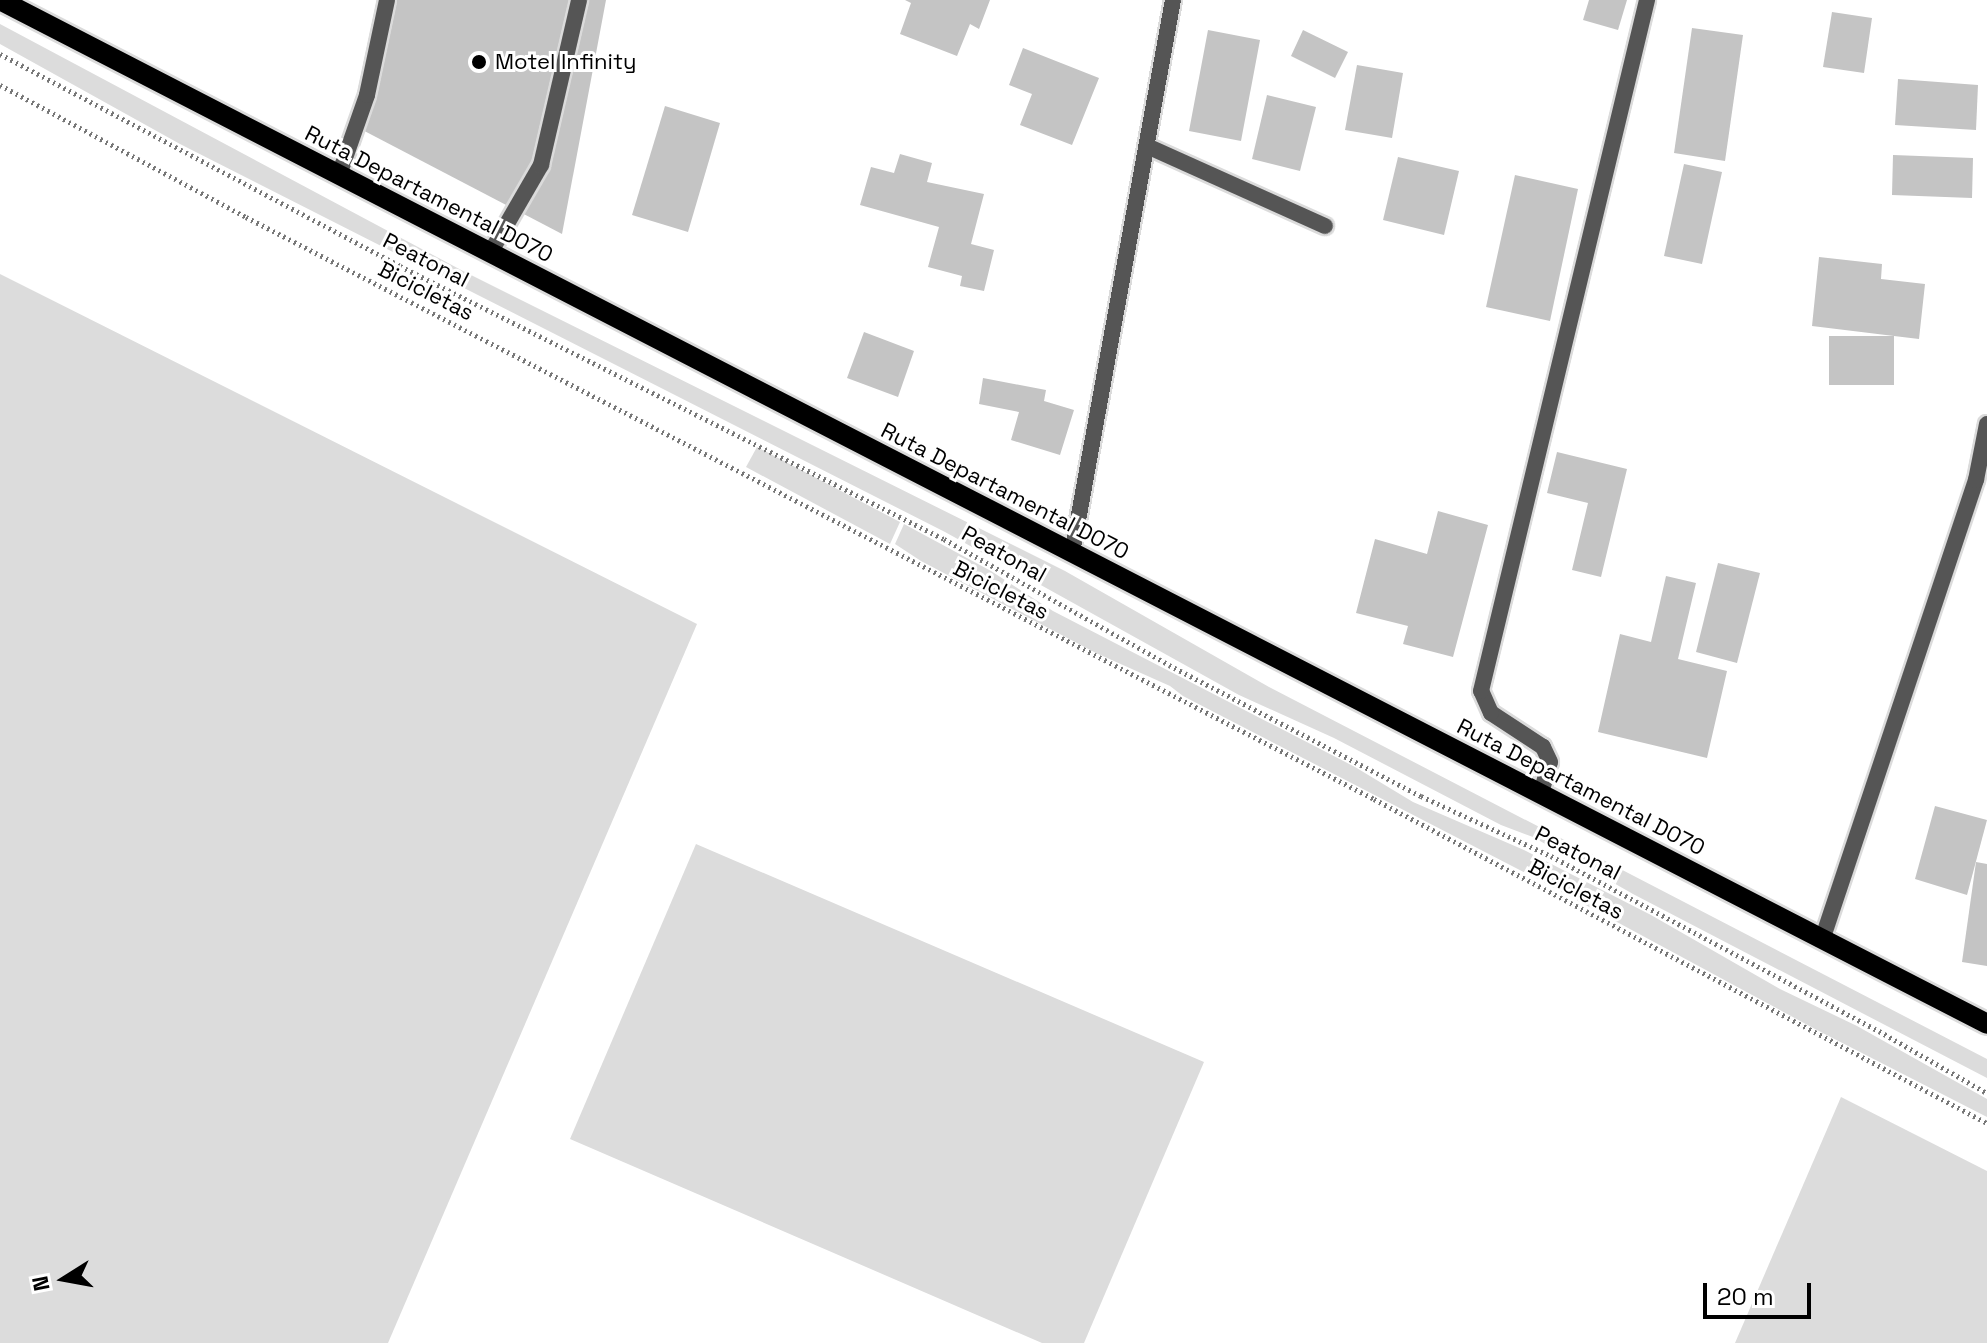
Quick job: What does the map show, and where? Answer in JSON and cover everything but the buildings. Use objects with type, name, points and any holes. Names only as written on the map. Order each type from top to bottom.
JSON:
[{"type":"main road","name":"Ruta Departamental D070","points":[[0,0],[1987,1024]]},
{"type":"street","points":[[339,175],[367,95],[387,0]]},
{"type":"street","points":[[490,253],[541,165],[579,0]]},
{"type":"street","points":[[1072,553],[1173,0]]},
{"type":"street","points":[[1541,793],[1550,762],[1543,747],[1491,713],[1481,691],[1647,0]]},
{"type":"street","points":[[1147,146],[1325,226]]},
{"type":"street","points":[[1822,940],[1981,477],[1987,424]]},
{"type":"path","name":"Peatonal","points":[[0,54],[400,266],[922,528],[1169,665],[1421,796],[1551,856],[1987,1093]]},
{"type":"path","name":"Bicicletas","points":[[0,85],[246,217],[1374,799],[1987,1123]]},
{"type":"shaded area","points":[[0,24],[463,271],[1065,571],[1269,687],[1987,1059],[1987,1078],[1633,894],[1533,837],[1501,825],[1334,738],[1239,695],[945,532],[180,144],[0,44]]},
{"type":"shaded area","points":[[0,274],[697,624],[388,1343],[0,1343]]},
{"type":"shaded area","points":[[757,447],[900,522],[890,544],[746,467]]},
{"type":"shaded area","points":[[904,524],[991,571],[1053,611],[1355,767],[1413,802],[1524,850],[1651,915],[1780,989],[1857,1026],[1987,1099],[1987,1117],[1183,696],[1170,686],[1096,653],[921,561],[895,544]]},
{"type":"shaded area","points":[[696,844],[1204,1062],[1084,1343],[1042,1343],[570,1139]]},
{"type":"shaded area","points":[[1841,1097],[1987,1171],[1987,1343],[1735,1343]]},
{"type":"place","name":"Motel Infinity","points":[[479,62]]}]
